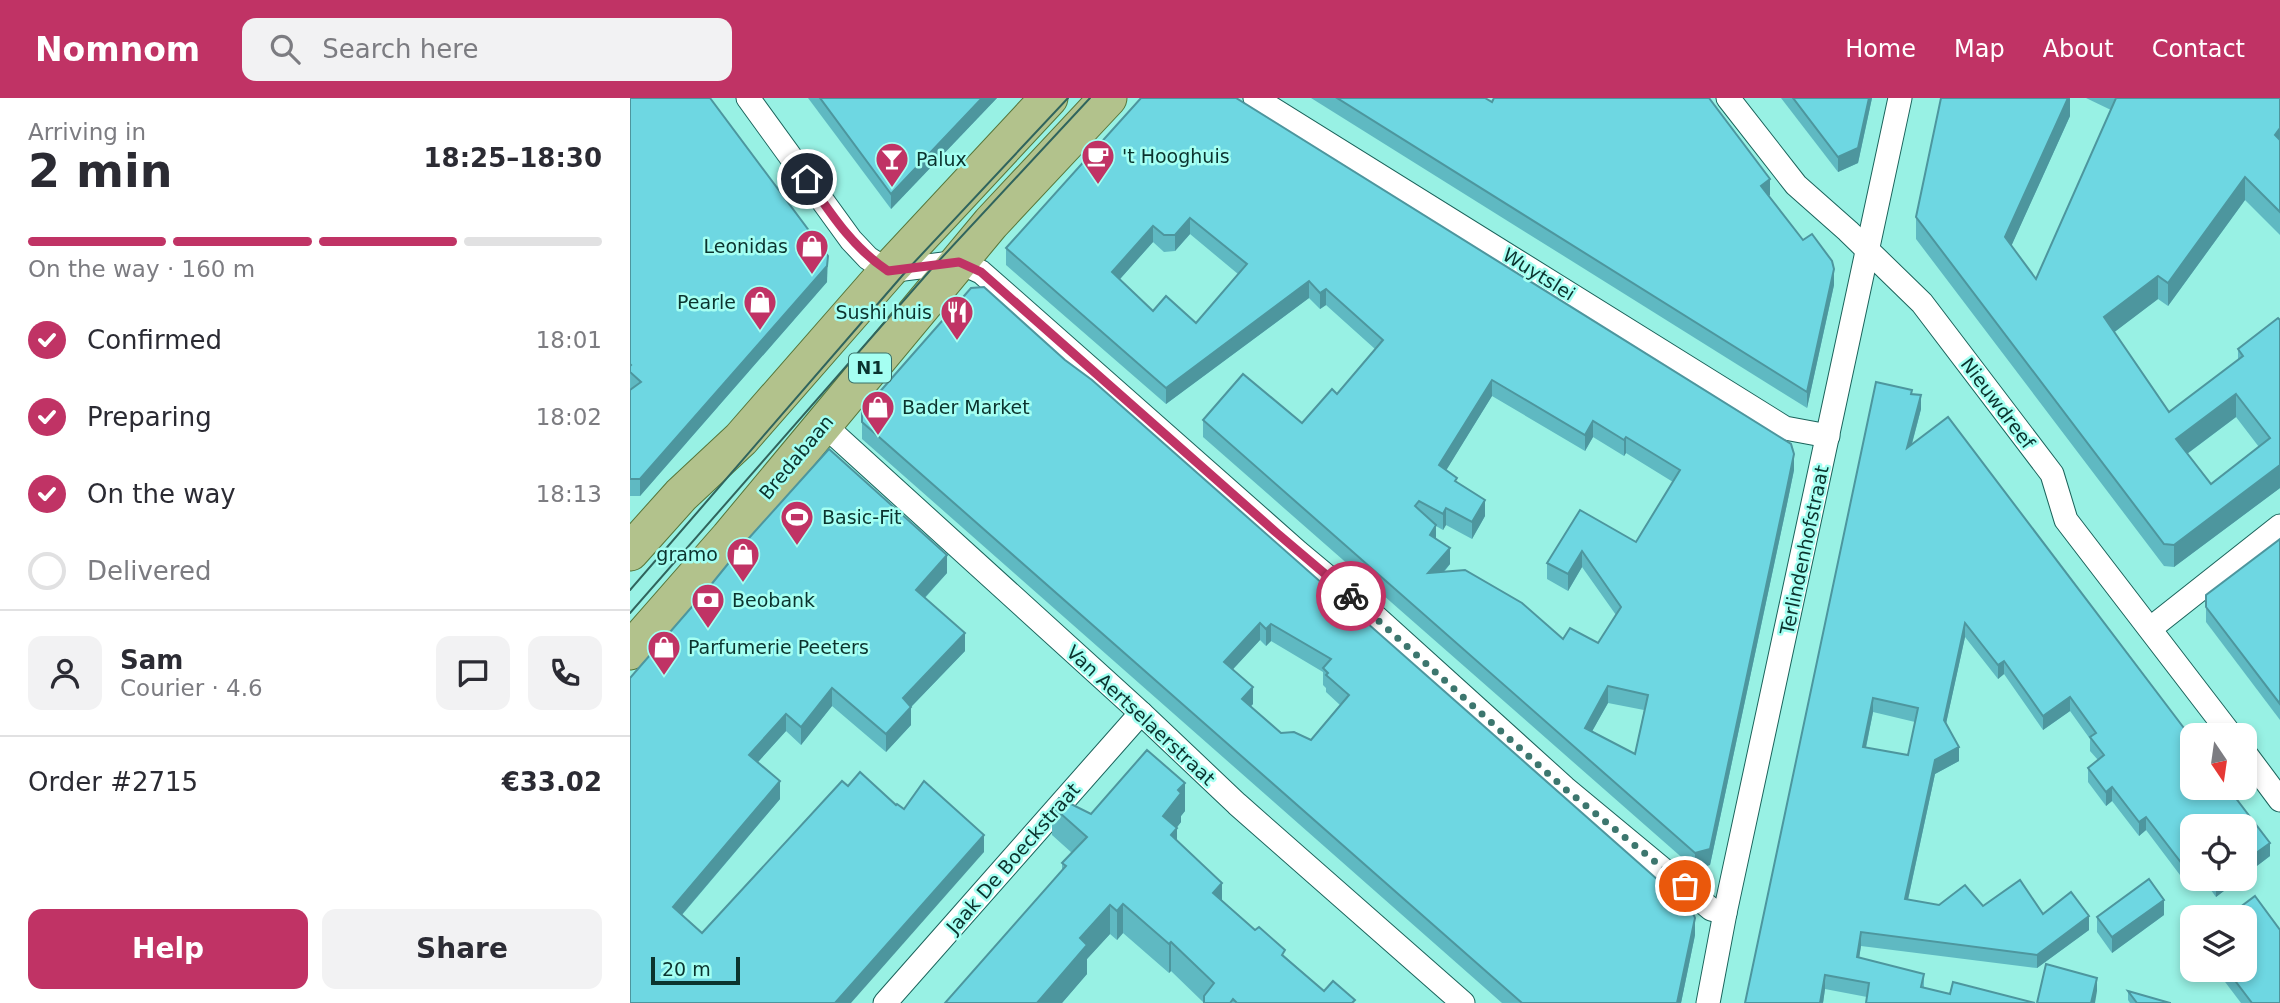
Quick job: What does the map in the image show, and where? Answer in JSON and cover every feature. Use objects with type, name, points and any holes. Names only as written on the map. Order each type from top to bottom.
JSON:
[{"type":"main road","name":"N1","points":[[631,547],[741,439],[888,271],[1049,98]]},
{"type":"main road","name":"Bredabaan","points":[[630,651],[729,538],[991,223],[1108,98]]},
{"type":"street","points":[[748,98],[851,240],[868,258],[888,271],[959,262],[981,272],[1298,552],[1376,617],[1564,788],[1711,909],[1725,913]]},
{"type":"street","name":"Wuytslei","points":[[1255,98],[1784,428],[1828,436]]},
{"type":"street","name":"Nieuwdreef","points":[[1728,98],[1796,185],[1922,303],[2052,474],[2066,520],[2222,723]]},
{"type":"street","name":"Terlindenhofstraat","points":[[1708,1003],[1900,98]]},
{"type":"street","name":"Van Aertselaerstraat","points":[[823,424],[1141,713],[1237,804],[1463,1003]]},
{"type":"street","points":[[2151,628],[2280,527]]},
{"type":"street","name":"Jaak De Boeckstraat","points":[[885,1003],[1141,713]]},
{"type":"street","points":[[2258,770],[2280,800]]},
{"type":"building","points":[[630,98],[710,98],[828,256],[827,266],[640,479],[630,479],[630,390],[641,382],[630,372]]},
{"type":"building","points":[[820,98],[982,98],[891,194]]},
{"type":"building","points":[[1141,98],[1236,98],[1791,444],[1794,454],[1710,849],[1695,853],[1203,420],[1243,374],[1302,423],[1332,389],[1337,394],[1383,340],[1326,289],[1320,293],[1309,281],[1166,388],[1006,248]],"holes":[[[1190,218],[1247,264],[1196,323],[1166,296],[1153,311],[1112,272],[1153,226],[1164,235],[1175,235]],[[1492,380],[1585,435],[1593,421],[1624,440],[1626,437],[1680,470],[1636,542],[1580,510],[1547,563],[1568,574],[1582,551],[1621,607],[1598,643],[1570,628],[1563,639],[1522,603],[1465,570],[1428,573],[1450,548],[1430,535],[1436,525],[1415,506],[1419,501],[1443,514],[1446,508],[1472,522],[1485,500],[1455,481],[1457,478],[1439,465]],[[1608,686],[1648,695],[1635,754],[1585,728]]]},
{"type":"building","points":[[1337,98],[1485,98],[1492,102],[1494,98],[1709,98],[1770,179],[1761,186],[1803,240],[1812,234],[1832,261],[1834,269],[1807,392]]},
{"type":"building","points":[[1793,98],[1869,98],[1858,148],[1838,157]]},
{"type":"building","points":[[1941,98],[2068,98],[2005,237],[2036,279],[2116,98],[2280,98],[2280,128],[2275,135],[2280,140],[2280,212],[2245,177],[2168,283],[2158,276],[2104,317],[2169,412],[2243,356],[2238,349],[2278,318],[2280,465],[2174,545],[2164,544],[1916,217]],"holes":[[[2236,394],[2270,438],[2211,484],[2176,439]]]},
{"type":"building","points":[[984,287],[1065,360],[1092,380],[1692,910],[1695,918],[1677,1003],[1522,1003],[862,422],[862,412],[971,288]],"holes":[[[1260,623],[1266,629],[1271,624],[1331,659],[1323,668],[1328,673],[1326,675],[1349,695],[1311,740],[1294,732],[1281,733],[1242,699],[1253,687],[1224,662]]]},
{"type":"building","points":[[1876,382],[1912,390],[1911,394],[1921,395],[1907,448],[1948,417],[2180,723],[2180,800],[2237,800],[2248,814],[2180,814],[2180,861],[2146,817],[2139,822],[2112,787],[2106,792],[2088,768],[2104,755],[2090,737],[2096,733],[2070,697],[2043,716],[2004,661],[1998,665],[1965,623],[1944,720],[1959,747],[1935,760],[1905,899],[1939,905],[1965,885],[1983,906],[2020,880],[2043,914],[2071,892],[2089,916],[2037,955],[1861,932],[1857,957],[1924,974],[1921,987],[1950,994],[1953,982],[2035,1003],[1866,1003],[1869,983],[1825,975],[1820,1003],[1745,1003]],"holes":[[[1873,698],[1918,708],[1908,755],[1863,747]]]},
{"type":"building","points":[[829,449],[947,555],[916,590],[965,633],[903,698],[911,707],[886,734],[832,688],[801,727],[786,714],[749,755],[780,781],[673,907],[702,933],[842,781],[848,786],[860,772],[904,809],[924,781],[984,835],[835,1003],[630,1003],[630,678]]},
{"type":"building","points":[[2280,539],[2280,704],[2206,607],[2206,595]]},
{"type":"building","points":[[1147,750],[1185,783],[1178,790],[1181,793],[1163,816],[1177,828],[1171,835],[1222,883],[1213,893],[1255,930],[1259,927],[1285,950],[1282,955],[1324,991],[1333,981],[1355,1000],[1352,1003],[1237,1003],[1233,999],[1230,1003],[1204,1003],[1204,996],[1214,983],[1171,942],[1169,944],[1123,904],[1117,911],[1110,905],[1080,938],[1087,945],[1037,1003],[945,1003],[1066,866],[1062,863],[1087,837],[1052,806],[1059,798],[1091,814]]},
{"type":"building","points":[[2257,826],[2270,843],[2257,852]]},
{"type":"building","points":[[2149,879],[2164,900],[2112,937],[2097,917]]},
{"type":"building","points":[[2255,896],[2280,930],[2280,1003],[2252,1003],[2236,982],[2257,982],[2257,905],[2243,905]]},
{"type":"building","points":[[2046,964],[2097,978],[2091,1003],[2037,1003]]},
{"type":"building","points":[[2128,991],[2170,1003],[2137,1003]]},
{"type":"tram line","points":[[630,590],[908,269],[1068,98]]},
{"type":"tram line","points":[[630,613],[934,266],[1090,98]]},
{"type":"way so far","points":[[1351,596],[1564,788],[1685,886]]},
{"type":"place","name":"'t Hooghuis","points":[[1098,186]]},
{"type":"place","name":"Palux","points":[[892,189]]},
{"type":"place","name":"Leonidas","points":[[812,276]]},
{"type":"place","name":"Pearle","points":[[760,332]]},
{"type":"place","name":"Sushi huis","points":[[957,342]]},
{"type":"place","name":"Bader Market","points":[[878,437]]},
{"type":"place","name":"Basic-Fit","points":[[797,547]]},
{"type":"place","name":"gramo","points":[[743,584]]},
{"type":"place","name":"Beobank","points":[[708,630]]},
{"type":"place","name":"Parfumerie Peeters","points":[[664,677]]},
{"type":"route","points":[[807,179],[851,240],[868,258],[888,271],[959,262],[981,272],[1351,596]]}]
